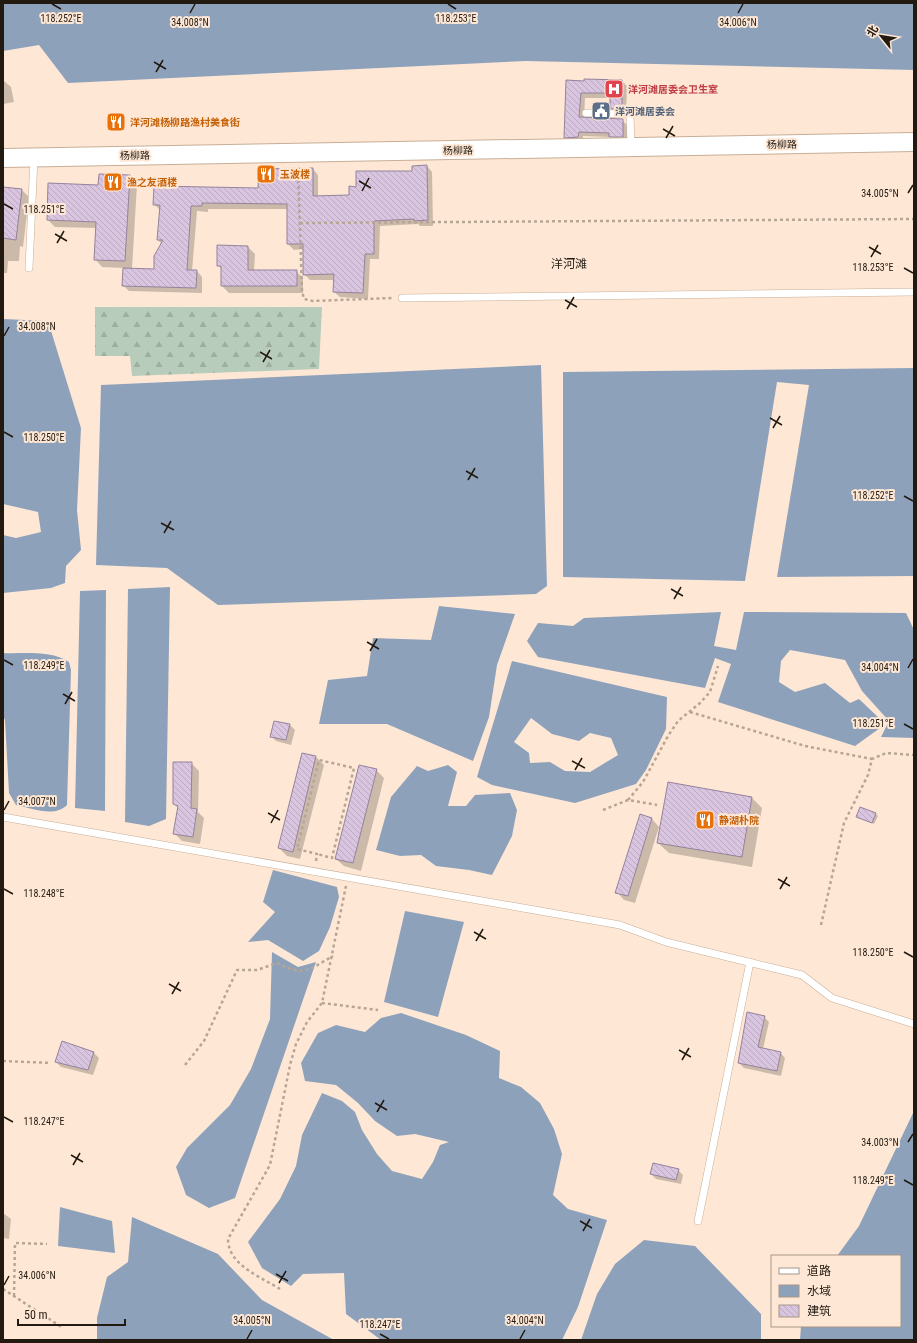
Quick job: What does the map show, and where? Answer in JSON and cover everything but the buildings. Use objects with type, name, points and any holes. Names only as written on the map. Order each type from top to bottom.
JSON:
[{"type":"street","name":"杨柳路","points":[[3,158],[914,142]]},
{"type":"lane","points":[[586,113],[630,114],[631,147]]},
{"type":"lane","points":[[29,268],[34,157]]},
{"type":"lane","points":[[402,298],[914,292]]},
{"type":"lane","points":[[3,817],[313,872],[620,924],[666,942],[802,975],[832,998],[914,1024]]},
{"type":"lane","points":[[698,1221],[750,962]]},
{"type":"path","points":[[298,152],[302,291],[304,299],[313,301],[402,298]]},
{"type":"path","points":[[300,223],[914,219]]},
{"type":"path","points":[[603,810],[628,800],[643,782],[668,736],[678,722],[710,692],[718,666]]},
{"type":"path","points":[[690,712],[805,746],[872,759],[886,753],[914,755]]},
{"type":"path","points":[[821,925],[844,823],[868,775],[872,759]]},
{"type":"path","points":[[319,760],[354,768],[332,858],[317,854],[298,849],[319,760]]},
{"type":"path","points":[[628,800],[657,805]]},
{"type":"path","points":[[313,872],[317,854]]},
{"type":"path","points":[[280,1289],[240,1263],[232,1255],[228,1247],[228,1238],[270,1165],[290,1065],[296,1044],[307,1022],[322,1003],[348,878]]},
{"type":"path","points":[[185,1065],[204,1041],[237,970],[257,970],[277,963],[292,971],[308,970],[333,956]]},
{"type":"path","points":[[322,1003],[378,1010]]},
{"type":"path","points":[[3,1061],[51,1063]]},
{"type":"path","points":[[14,1296],[15,1243],[46,1244]]},
{"type":"path","points":[[3,1290],[63,1328]]},
{"type":"green space","points":[[95,307],[322,307],[319,369],[132,376],[130,356],[95,356]]},
{"type":"water","points":[[3,3],[914,3],[914,70],[526,61],[68,83],[39,45],[3,51]]},
{"type":"water","points":[[3,319],[48,321],[81,428],[77,510],[81,550],[66,566],[65,583],[51,588],[3,593],[3,535],[16,538],[41,532],[38,512],[3,504]]},
{"type":"water","points":[[541,365],[547,586],[536,594],[218,605],[167,568],[96,565],[101,385]]},
{"type":"water","points":[[914,368],[914,576],[777,577],[809,385],[777,382],[745,581],[563,577],[563,372]]},
{"type":"water","points":[[170,587],[166,819],[149,826],[125,822],[128,589]]},
{"type":"water","points":[[106,590],[105,811],[75,808],[80,591]]},
{"type":"water","points":[[439,606],[515,614],[497,665],[489,717],[473,761],[387,724],[319,724],[328,680],[367,676],[373,638],[431,640]]},
{"type":"water","points":[[721,612],[714,646],[736,650],[744,612],[906,613],[914,630],[914,738],[881,737],[889,721],[862,691],[845,660],[790,650],[781,661],[779,682],[795,692],[825,683],[850,703],[859,699],[879,718],[880,728],[855,746],[718,702],[731,664],[715,658],[705,688],[538,657],[527,641],[538,623],[573,626],[584,618]]},
{"type":"water","points":[[3,653],[46,654],[62,658],[69,662],[71,670],[67,805],[62,809],[49,812],[16,805],[9,793],[5,720],[3,716]]},
{"type":"water","points":[[512,661],[667,697],[666,729],[646,770],[636,784],[575,803],[492,785],[477,777]],"holes":[[[531,718],[552,734],[579,741],[590,733],[611,738],[618,755],[590,772],[565,771],[550,762],[530,763],[529,753],[514,742]]]},
{"type":"water","points":[[448,765],[457,772],[448,806],[466,806],[475,795],[510,793],[517,810],[512,836],[492,875],[469,870],[436,866],[421,855],[400,856],[376,850],[391,797],[417,766],[428,771]]},
{"type":"water","points":[[273,870],[337,887],[339,897],[330,927],[319,951],[303,961],[268,940],[248,942],[275,912],[263,902]]},
{"type":"water","points":[[405,911],[464,922],[438,1017],[384,1002]]},
{"type":"water","points":[[272,952],[298,967],[316,962],[235,1198],[209,1208],[186,1195],[176,1167],[187,1148],[230,1105],[251,1069],[270,1019]]},
{"type":"water","points":[[401,1013],[466,1035],[500,1051],[499,1078],[521,1087],[540,1103],[554,1129],[562,1154],[553,1195],[568,1209],[607,1220],[578,1307],[562,1340],[381,1340],[346,1314],[344,1273],[303,1274],[291,1286],[262,1268],[248,1242],[280,1199],[296,1166],[302,1135],[322,1093],[342,1101],[355,1112],[362,1130],[377,1154],[392,1171],[422,1179],[433,1162],[440,1145],[449,1142],[415,1134],[397,1136],[375,1121],[358,1103],[336,1085],[305,1081],[301,1063],[318,1033],[336,1025],[365,1032],[381,1018]]},
{"type":"water","points":[[914,1111],[914,1340],[800,1340],[801,1327],[901,1327],[901,1255],[838,1255],[859,1226]]},
{"type":"water","points":[[60,1207],[112,1221],[115,1253],[58,1246]]},
{"type":"water","points":[[132,1217],[218,1254],[262,1300],[334,1340],[97,1340],[97,1318],[107,1277],[128,1262]]},
{"type":"water","points":[[644,1240],[695,1246],[761,1314],[761,1340],[581,1340],[597,1294],[615,1264]]},
{"type":"place","name":"洋河滩居委会卫生室","points":[[614,89]]},
{"type":"place","name":"洋河滩居委会","points":[[601,111]]},
{"type":"place","name":"洋河滩杨柳路渔村美食街","points":[[116,122]]},
{"type":"place","name":"玉波楼","points":[[266,174]]},
{"type":"place","name":"渔之友酒楼","points":[[113,182]]},
{"type":"place","name":"静湖朴院","points":[[705,820]]},
{"type":"district","name":"洋河滩","points":[[569,264]]}]
